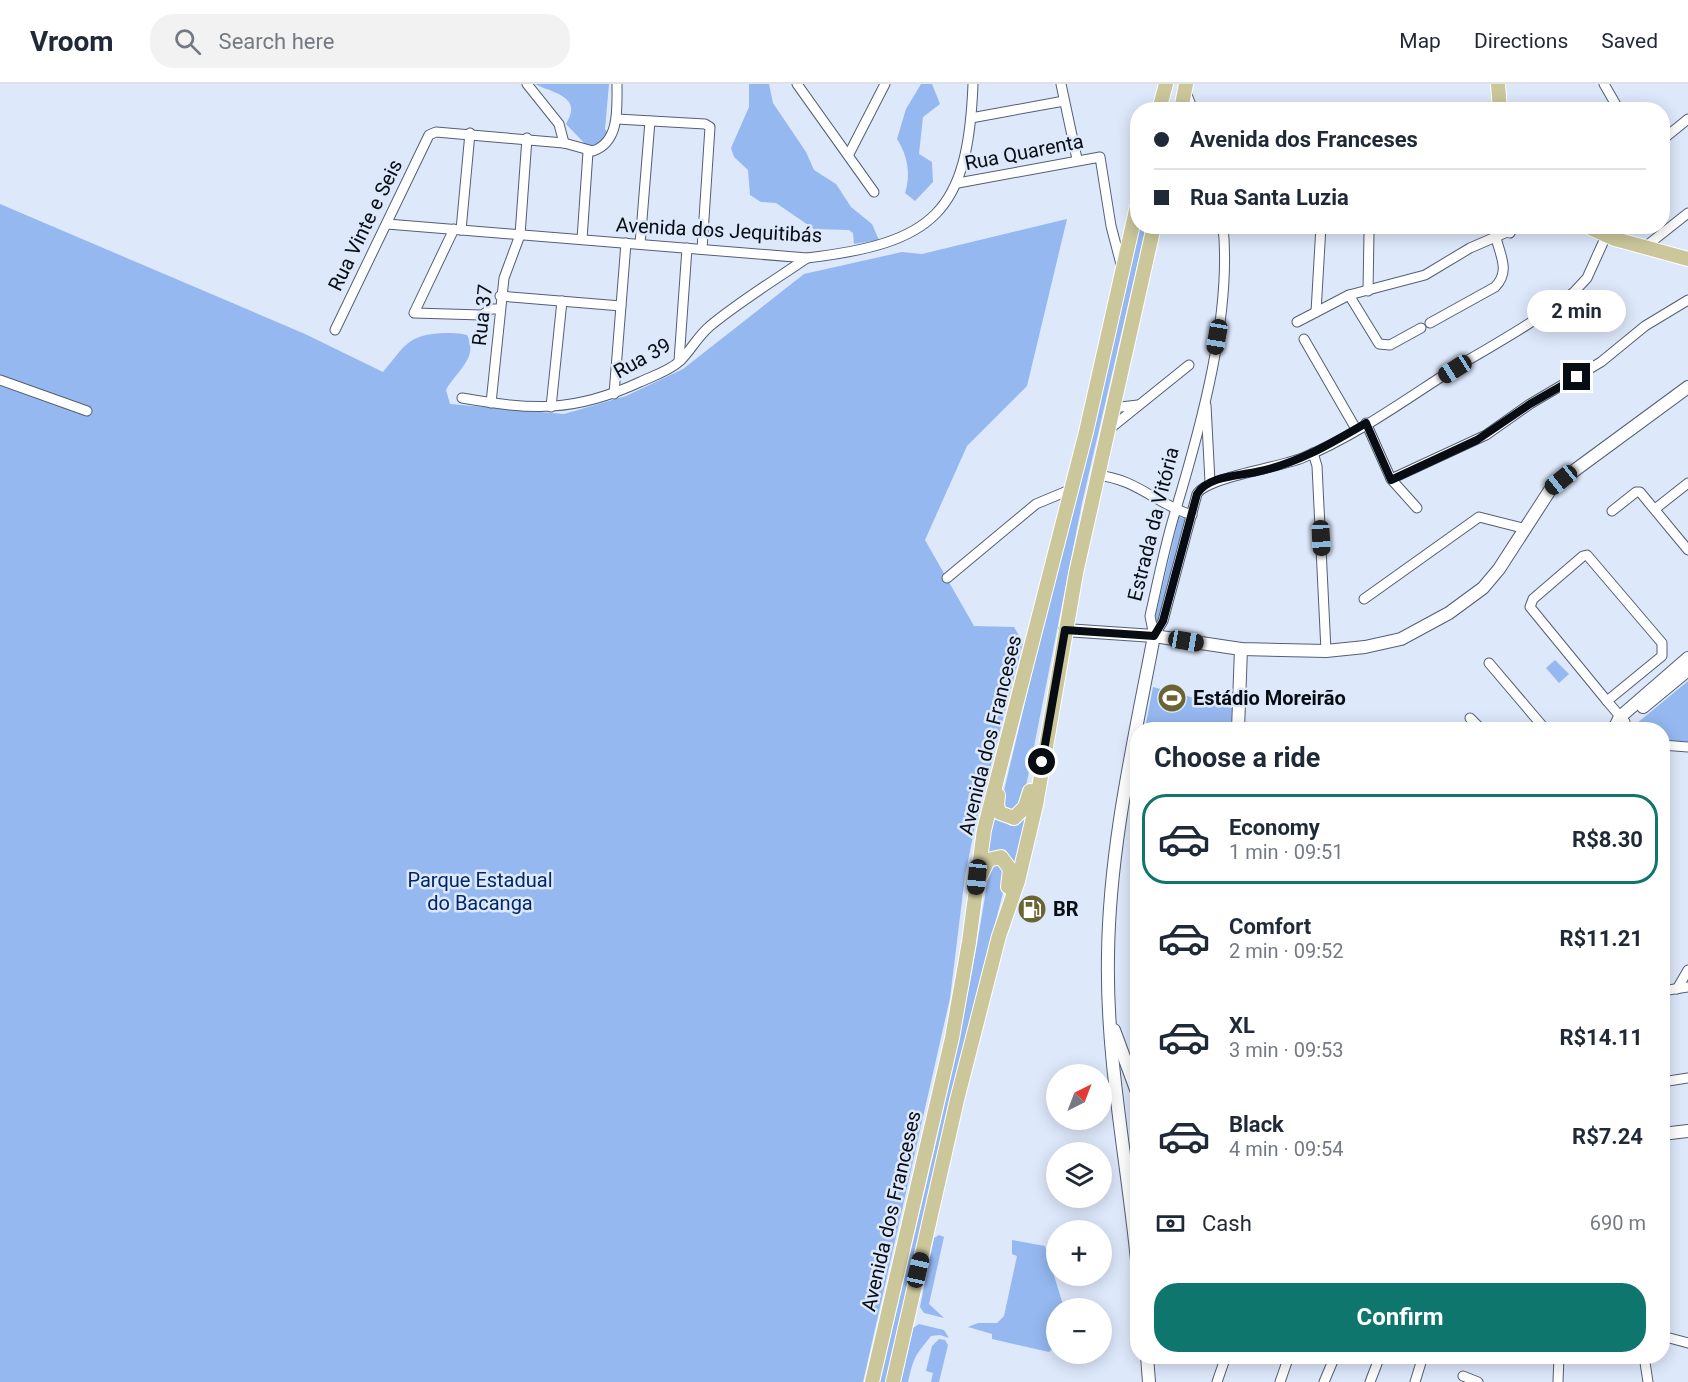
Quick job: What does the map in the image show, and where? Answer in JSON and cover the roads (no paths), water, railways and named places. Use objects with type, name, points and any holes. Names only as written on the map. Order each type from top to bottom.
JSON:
[{"type":"main road","points":[[1161,102],[1166,84]]},
{"type":"main road","points":[[1498,84],[1499,102]]},
{"type":"main road","points":[[1183,102],[1186,87]]},
{"type":"main road","name":"Avenida dos Franceses","points":[[872,1382],[952,1038],[969,942],[984,830],[1072,489],[1131,234]]},
{"type":"main road","name":"Avenida dos Franceses","points":[[893,1382],[957,1100],[999,936],[1018,881],[1036,805],[1065,630],[1096,475],[1152,234]]},
{"type":"main road","points":[[1602,234],[1688,259]]},
{"type":"main road","points":[[1018,704],[997,802],[1000,813],[1007,817],[1017,816],[1025,807],[1049,719]]},
{"type":"main road","points":[[969,942],[982,869],[988,860],[998,856],[1005,860],[1011,870],[999,936]]},
{"type":"street","points":[[527,84],[559,124],[564,143]]},
{"type":"street","points":[[499,309],[491,309],[482,315],[414,314],[457,229],[470,133],[564,143],[588,152],[604,146],[617,119],[617,84]]},
{"type":"street","points":[[797,84],[874,192]]},
{"type":"street","points":[[849,154],[885,84]]},
{"type":"street","name":"Avenida dos Jequitibás","points":[[387,224],[807,258],[867,250],[897,239],[933,217],[947,202],[958,183],[967,153],[973,84]]},
{"type":"street","points":[[1061,84],[1077,159]]},
{"type":"street","points":[[1604,84],[1614,102]]},
{"type":"street","points":[[1186,87],[1191,102]]},
{"type":"street","points":[[971,118],[1064,101]]},
{"type":"street","points":[[617,119],[705,124],[711,130],[702,249]]},
{"type":"street","points":[[1670,134],[1688,119]]},
{"type":"street","points":[[640,244],[650,121]]},
{"type":"street","name":"Rua Vinte e Seis","points":[[335,330],[429,135],[436,132],[470,133]]},
{"type":"street","name":"Rua 37","points":[[491,403],[500,296],[506,268],[520,235],[527,138]]},
{"type":"street","points":[[582,239],[588,152]]},
{"type":"street","name":"Rua Quarenta","points":[[958,183],[1077,159],[1096,156],[1102,159],[1111,226],[1122,270]]},
{"type":"street","points":[[1670,227],[1688,213]]},
{"type":"street","points":[[1111,226],[1117,235],[1123,237],[1130,234]]},
{"type":"street","name":"Estrada da Vitória","points":[[1140,722],[1154,636],[1150,616],[1205,393],[1220,315],[1223,234]]},
{"type":"street","points":[[1316,312],[1321,234]]},
{"type":"street","points":[[1368,291],[1369,234]]},
{"type":"street","points":[[1298,322],[1349,295],[1425,275],[1470,249],[1506,234]]},
{"type":"street","points":[[1645,247],[1661,234]]},
{"type":"street","points":[[1154,636],[1163,621],[1197,494],[1210,482],[1280,466],[1313,453],[1366,423],[1563,301],[1587,278],[1606,236]]},
{"type":"street","points":[[1430,323],[1495,287],[1501,281],[1505,272],[1496,238]]},
{"type":"street","points":[[614,394],[626,243]]},
{"type":"street","points":[[679,361],[687,248]]},
{"type":"street","name":"Rua 39","points":[[462,398],[491,403],[551,407],[574,406],[614,394],[679,361],[712,325],[807,258]]},
{"type":"street","points":[[1349,295],[1379,344],[1390,345],[1421,328]]},
{"type":"street","points":[[500,296],[621,306]]},
{"type":"street","points":[[1391,480],[1486,435],[1514,414],[1601,362],[1646,326],[1688,300]]},
{"type":"street","points":[[551,407],[562,301]]},
{"type":"street","points":[[1304,339],[1356,429]]},
{"type":"street","points":[[1106,432],[1189,364]]},
{"type":"street","points":[[0,380],[87,411]]},
{"type":"street","points":[[1065,630],[1154,636],[1241,649],[1326,651],[1365,647],[1401,639],[1449,613],[1491,579],[1552,487],[1688,387]]},
{"type":"street","points":[[1205,393],[1210,482]]},
{"type":"street","points":[[1112,408],[1126,408],[1141,404]]},
{"type":"street","points":[[1366,423],[1391,480],[1417,508]]},
{"type":"street","points":[[1313,453],[1317,466],[1326,651]]},
{"type":"street","points":[[1096,475],[1113,476],[1135,484],[1176,510],[1192,515]]},
{"type":"street","points":[[1655,509],[1688,483]]},
{"type":"street","points":[[947,578],[1036,504],[1072,489]]},
{"type":"street","points":[[1612,511],[1638,491],[1688,550]]},
{"type":"street","points":[[1364,599],[1479,517],[1526,529]]},
{"type":"street","points":[[1608,701],[1662,657],[1664,649],[1590,556],[1585,555],[1533,599],[1530,607],[1608,701],[1618,722]]},
{"type":"street","points":[[1238,722],[1241,649]]},
{"type":"street","points":[[1621,722],[1688,658]]},
{"type":"street","points":[[1489,663],[1539,722]]},
{"type":"street","points":[[1622,722],[1688,670]]},
{"type":"street","points":[[1470,718],[1474,722]]},
{"type":"street","points":[[1670,746],[1688,747]]},
{"type":"street","name":"Estrada da Vitória","points":[[1130,785],[1111,906],[1108,956],[1115,1095],[1130,1208]]},
{"type":"street","points":[[1677,989],[1688,970]]},
{"type":"street","points":[[1670,990],[1688,987]]},
{"type":"street","points":[[1110,1020],[1130,1073]]},
{"type":"street","points":[[1670,1081],[1688,1078]]},
{"type":"street","points":[[1670,1133],[1688,1131]]},
{"type":"street","points":[[1670,1338],[1688,1343]]},
{"type":"street","points":[[1148,1364],[1149,1382]]},
{"type":"street","points":[[1216,1382],[1223,1364]]},
{"type":"street","points":[[1280,1382],[1286,1364]]},
{"type":"street","points":[[1324,1382],[1332,1364]]},
{"type":"street","points":[[1370,1382],[1377,1364]]},
{"type":"street","points":[[1415,1382],[1421,1364]]},
{"type":"street","points":[[1558,1382],[1559,1364]]},
{"type":"street","points":[[1645,1364],[1648,1382]]},
{"type":"street","points":[[1463,1376],[1478,1382]]},
{"type":"place","name":"Estádio Moreirão","points":[[1172,698]]},
{"type":"place","name":"BR","points":[[1032,909]]},
{"type":"park label","name":"Parque Estadual do Bacanga","points":[[480,892]]}]
